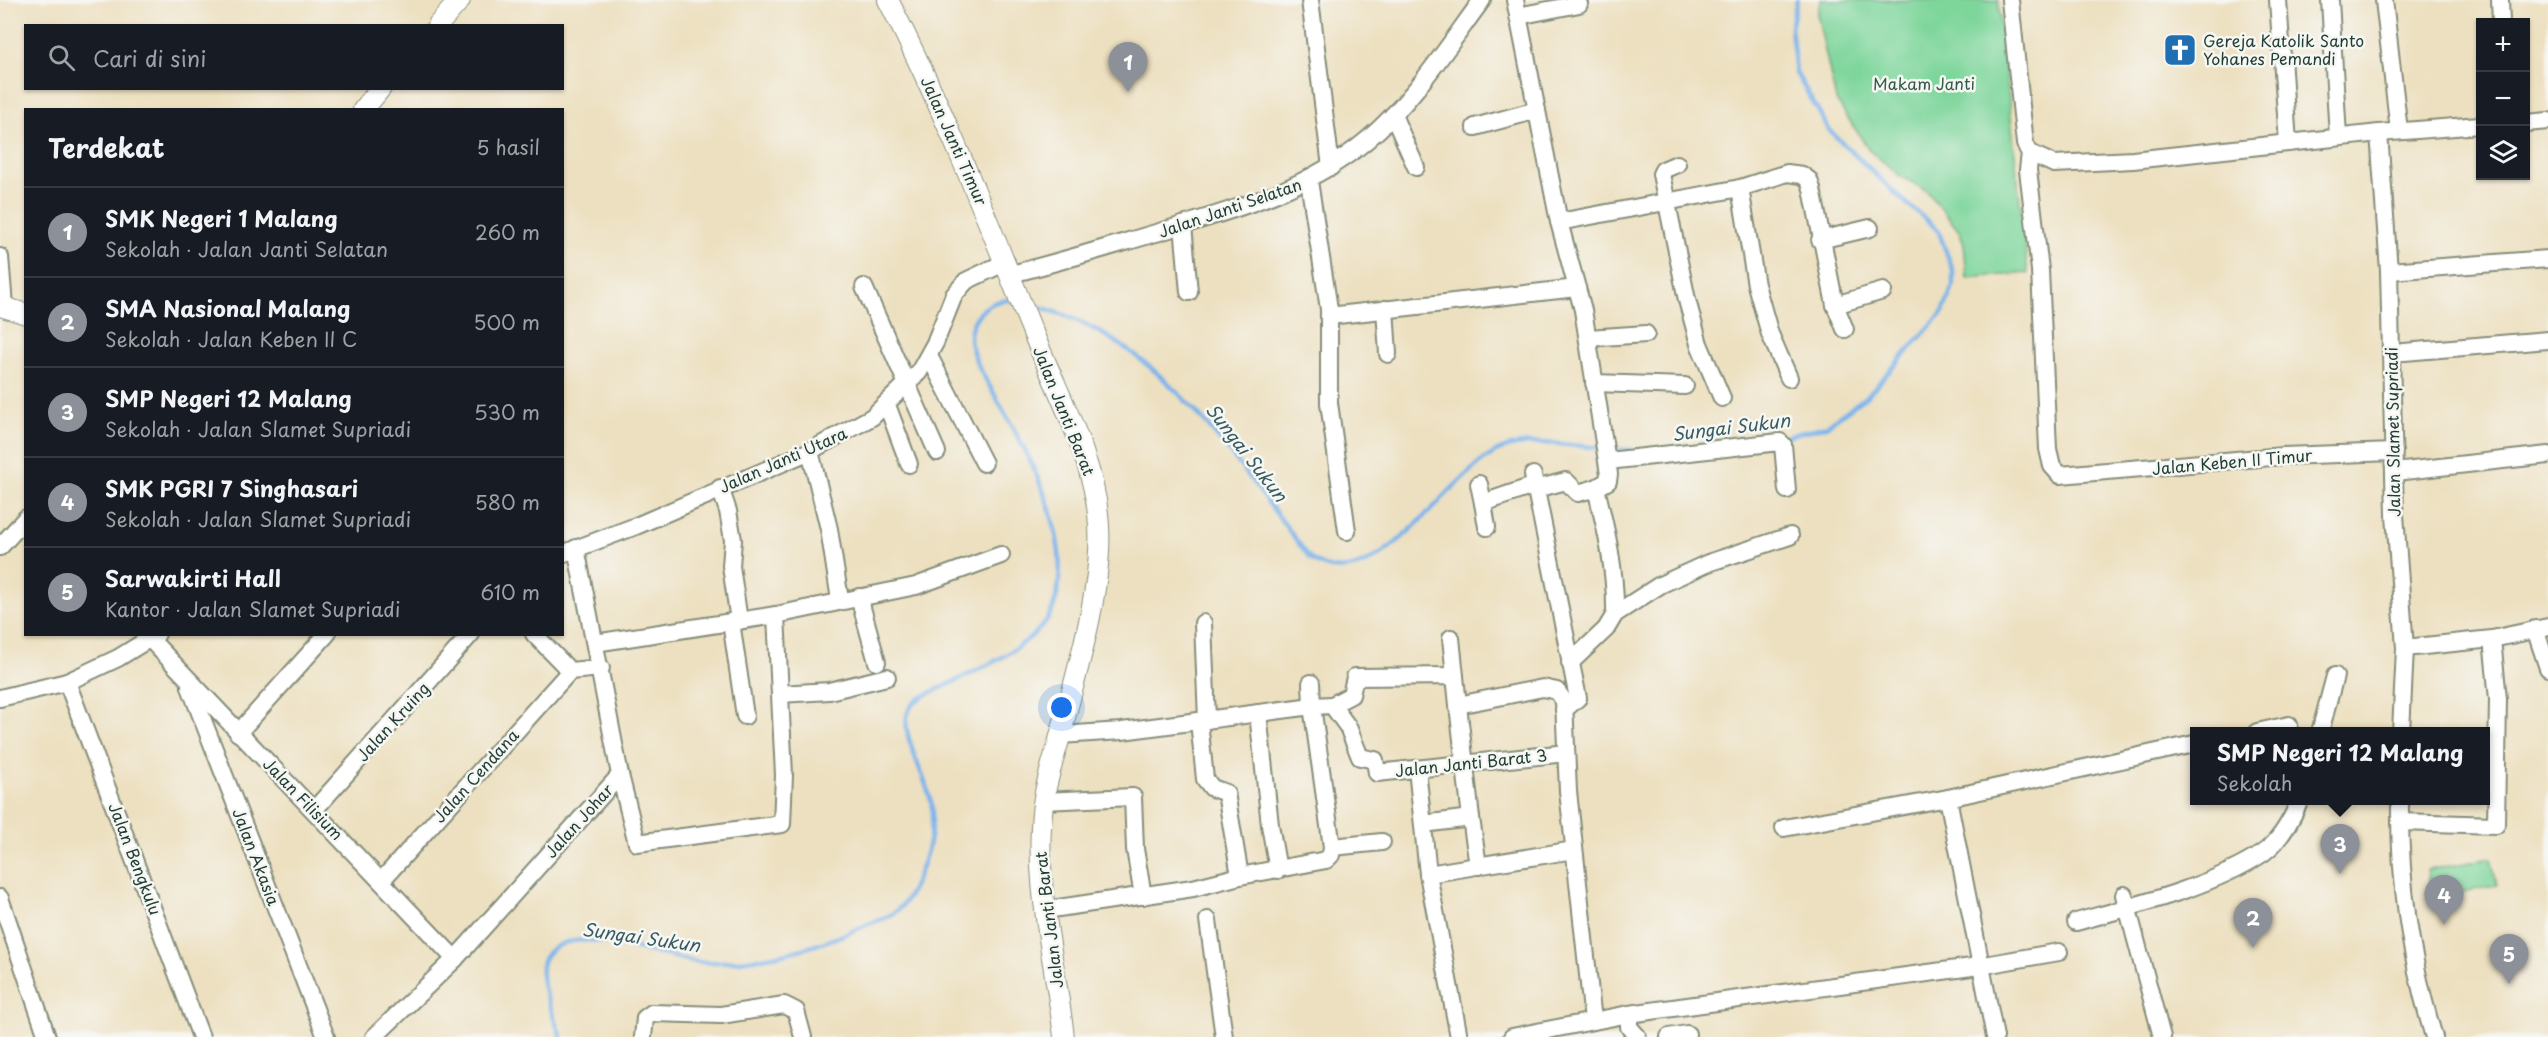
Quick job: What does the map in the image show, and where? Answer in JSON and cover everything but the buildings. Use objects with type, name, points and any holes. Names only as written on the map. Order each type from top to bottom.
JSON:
[{"type":"street","name":"Jalan Janti Timur","points":[[888,0],[960,152],[1011,273]]},
{"type":"street","points":[[1310,0],[1331,167]]},
{"type":"street","name":"Jalan Janti Selatan","points":[[1011,273],[1183,225],[1253,203],[1309,181],[1367,140],[1393,115],[1426,78],[1482,0]]},
{"type":"street","points":[[2010,0],[2025,144],[2030,153],[2054,165],[2133,160],[2338,137],[2476,125]]},
{"type":"street","points":[[2278,0],[2288,143]]},
{"type":"street","points":[[2330,0],[2338,137]]},
{"type":"street","points":[[2384,0],[2399,131]]},
{"type":"street","points":[[2500,0],[2501,18]]},
{"type":"street","points":[[438,24],[455,2]]},
{"type":"street","points":[[1483,503],[1535,483],[1566,481],[1578,493],[1596,488],[1608,481],[1607,460],[1588,338],[1559,222],[1516,8],[1579,4]]},
{"type":"street","points":[[365,108],[379,90]]},
{"type":"street","points":[[1475,128],[1537,110]]},
{"type":"street","points":[[1393,115],[1416,167]]},
{"type":"street","points":[[2530,123],[2548,121]]},
{"type":"street","name":"Jalan Slamet Supriadi","points":[[2379,133],[2389,271],[2395,515],[2405,648],[2401,727]]},
{"type":"street","name":"Jalan Keben II Timur","points":[[2030,153],[2028,170],[2040,270],[2048,449],[2052,466],[2060,475],[2283,456],[2394,452]]},
{"type":"street","points":[[1677,164],[1661,172],[1666,202],[1696,333],[1722,398]]},
{"type":"street","points":[[1559,222],[1740,188],[1787,173],[1802,175],[1809,180],[1812,189],[1820,240],[1835,305],[1845,329]]},
{"type":"street","points":[[1309,181],[1329,316],[1327,359],[1329,403],[1347,531]]},
{"type":"street","points":[[1740,188],[1756,285],[1770,334],[1789,378]]},
{"type":"street","points":[[1183,225],[1189,292]]},
{"type":"street","points":[[1820,240],[1870,228]]},
{"type":"street","points":[[0,257],[2,306],[24,313]]},
{"type":"street","points":[[2389,271],[2548,259]]},
{"type":"street","name":"Jalan Janti Barat","points":[[1011,273],[1031,329],[1082,450],[1092,482],[1099,525],[1096,575],[1043,801],[1041,869],[1064,1037]]},
{"type":"street","name":"Jalan Janti Utara","points":[[569,551],[636,526],[810,451],[854,428],[887,405],[920,372],[954,295],[966,281],[1011,273]]},
{"type":"street","points":[[864,287],[937,453]]},
{"type":"street","points":[[1329,316],[1577,288]]},
{"type":"street","points":[[1835,305],[1883,291]]},
{"type":"street","points":[[1385,309],[1388,354]]},
{"type":"street","points":[[1588,338],[1647,333]]},
{"type":"street","points":[[2392,353],[2548,340]]},
{"type":"street","points":[[929,356],[984,462]]},
{"type":"street","points":[[1594,383],[1685,386]]},
{"type":"street","points":[[887,405],[909,464]]},
{"type":"street","points":[[1607,460],[1780,442],[1784,445],[1787,490]]},
{"type":"street","points":[[810,451],[834,553],[840,600]]},
{"type":"street","points":[[2395,472],[2548,454]]},
{"type":"street","points":[[1535,483],[1578,698],[1564,710]]},
{"type":"street","points":[[1479,484],[1487,527]]},
{"type":"street","points":[[720,488],[728,511],[733,540],[731,566],[745,716]]},
{"type":"street","points":[[1596,488],[1616,592],[1616,614]]},
{"type":"street","points":[[0,547],[24,520]]},
{"type":"street","points":[[1570,663],[1606,629],[1616,614],[1669,580],[1708,563],[1790,536]]},
{"type":"street","name":"Jalan Johar","points":[[374,1037],[455,959],[620,776],[601,668],[569,551]]},
{"type":"street","points":[[595,643],[776,615],[922,584],[1001,555]]},
{"type":"street","points":[[859,597],[877,662]]},
{"type":"street","points":[[620,776],[637,843],[782,824],[784,775],[780,641],[776,615]]},
{"type":"street","points":[[1203,623],[1205,779],[1212,788],[1226,793],[1240,876]]},
{"type":"street","points":[[2405,648],[2492,639],[2542,628],[2548,668]]},
{"type":"street","points":[[238,733],[325,636]]},
{"type":"street","name":"Jalan Kruing","points":[[314,810],[469,636]]},
{"type":"street","points":[[536,636],[570,671],[601,668]]},
{"type":"street","points":[[0,698],[68,682],[154,637]]},
{"type":"street","name":"Jalan Filisium","points":[[154,637],[186,678],[382,880],[455,959]]},
{"type":"street","points":[[1451,638],[1478,866]]},
{"type":"street","points":[[2400,822],[2496,825],[2498,699],[2492,639]]},
{"type":"street","name":"Jalan Cendana","points":[[382,880],[570,671]]},
{"type":"street","points":[[1060,735],[1122,731],[1332,705],[1351,695],[1354,677],[1455,676]]},
{"type":"street","points":[[2321,727],[2335,676]]},
{"type":"street","points":[[780,694],[829,691],[887,677]]},
{"type":"street","name":"Jalan Akasia","points":[[186,678],[326,1037]]},
{"type":"street","name":"Jalan Bengkulu","points":[[68,682],[201,1037]]},
{"type":"street","points":[[1045,910],[1193,888],[1240,876],[1326,860],[1331,855],[1332,847],[1312,706],[1311,682]]},
{"type":"street","points":[[1458,705],[1543,688],[1557,692],[1564,701],[1574,850],[1593,1021]]},
{"type":"street","name":"Jalan Janti Barat 3","points":[[1332,705],[1348,727],[1360,757],[1375,760],[1377,773],[1566,753]]},
{"type":"street","points":[[1258,713],[1270,825],[1278,870]]},
{"type":"street","points":[[2280,727],[2289,725]]},
{"type":"street","points":[[1784,828],[1948,798],[2190,745]]},
{"type":"street","points":[[1417,769],[1428,874],[1459,1037]]},
{"type":"street","points":[[1043,801],[1133,796],[1135,849],[1143,896]]},
{"type":"street","points":[[1948,798],[1965,878],[1979,966],[1995,1037]]},
{"type":"street","points":[[2076,922],[2126,901],[2206,881],[2265,852],[2291,821],[2298,805]]},
{"type":"street","points":[[2400,805],[2407,907],[2419,984],[2434,1037]]},
{"type":"street","points":[[1423,824],[1471,818]]},
{"type":"street","points":[[1332,847],[1382,842]]},
{"type":"street","points":[[1428,874],[1574,850]]},
{"type":"street","points":[[0,898],[47,1037]]},
{"type":"street","points":[[2126,901],[2162,1037]]},
{"type":"street","points":[[1208,920],[1224,1037]]},
{"type":"street","points":[[1512,1037],[1629,1014],[1979,966],[2059,952]]},
{"type":"street","points":[[643,1037],[645,1018],[652,1013],[721,1015],[784,1005],[796,1011],[803,1037]]},
{"type":"street","points":[[1629,1014],[1629,1027],[1638,1037]]},
{"type":"street","points":[[1669,1037],[1687,1034]]},
{"type":"green space","name":"Makam Janti","points":[[1821,0],[1998,0],[2028,273],[1967,278],[1964,244],[1959,231],[1927,191],[1900,176],[1869,150],[1836,100],[1817,14]]},
{"type":"green space","points":[[2491,858],[2497,885],[2433,898],[2427,870]]},
{"type":"waterway","name":"Sungai Sukun","points":[[1780,438],[1826,426],[1867,396],[1943,312],[1953,286],[1953,270],[1938,230],[1896,194],[1830,131],[1796,73],[1791,28],[1797,0]]},
{"type":"waterway","name":"Sungai Sukun","points":[[561,1037],[542,976],[544,959],[556,947],[573,941],[594,941],[700,962],[764,958],[806,948],[885,918],[899,909],[908,896],[921,870],[932,817],[930,797],[907,729],[910,708],[920,698],[975,672],[1014,650],[1031,637],[1044,623],[1053,608],[1059,583],[1059,557],[1048,503],[1026,452],[980,369],[971,345],[972,327],[981,312],[995,302],[1013,301]]},
{"type":"waterway","name":"Sungai Sukun","points":[[1027,304],[1074,319],[1116,342],[1154,371],[1189,404],[1221,441],[1310,558],[1334,569],[1359,565],[1385,551],[1410,530],[1458,482],[1481,462],[1502,449],[1513,445],[1538,443],[1602,448]]},
{"type":"waterway","name":"Sungai Sukun","points":[[1610,449],[1632,450]]},
{"type":"place","name":"Gereja Katolik Santo Yohanes Pemandi","points":[[2180,50]]},
{"type":"place","name":"SMK Negeri 1 Malang","points":[[1128,92]]},
{"type":"place","name":"SMP Negeri 12 Malang","points":[[2340,874]]},
{"type":"place","name":"SMK PGRI 7 Singhasari","points":[[2444,925]]},
{"type":"place","name":"SMA Nasional Malang","points":[[2253,948]]},
{"type":"place","name":"Sarwakirti Hall","points":[[2509,984]]}]
